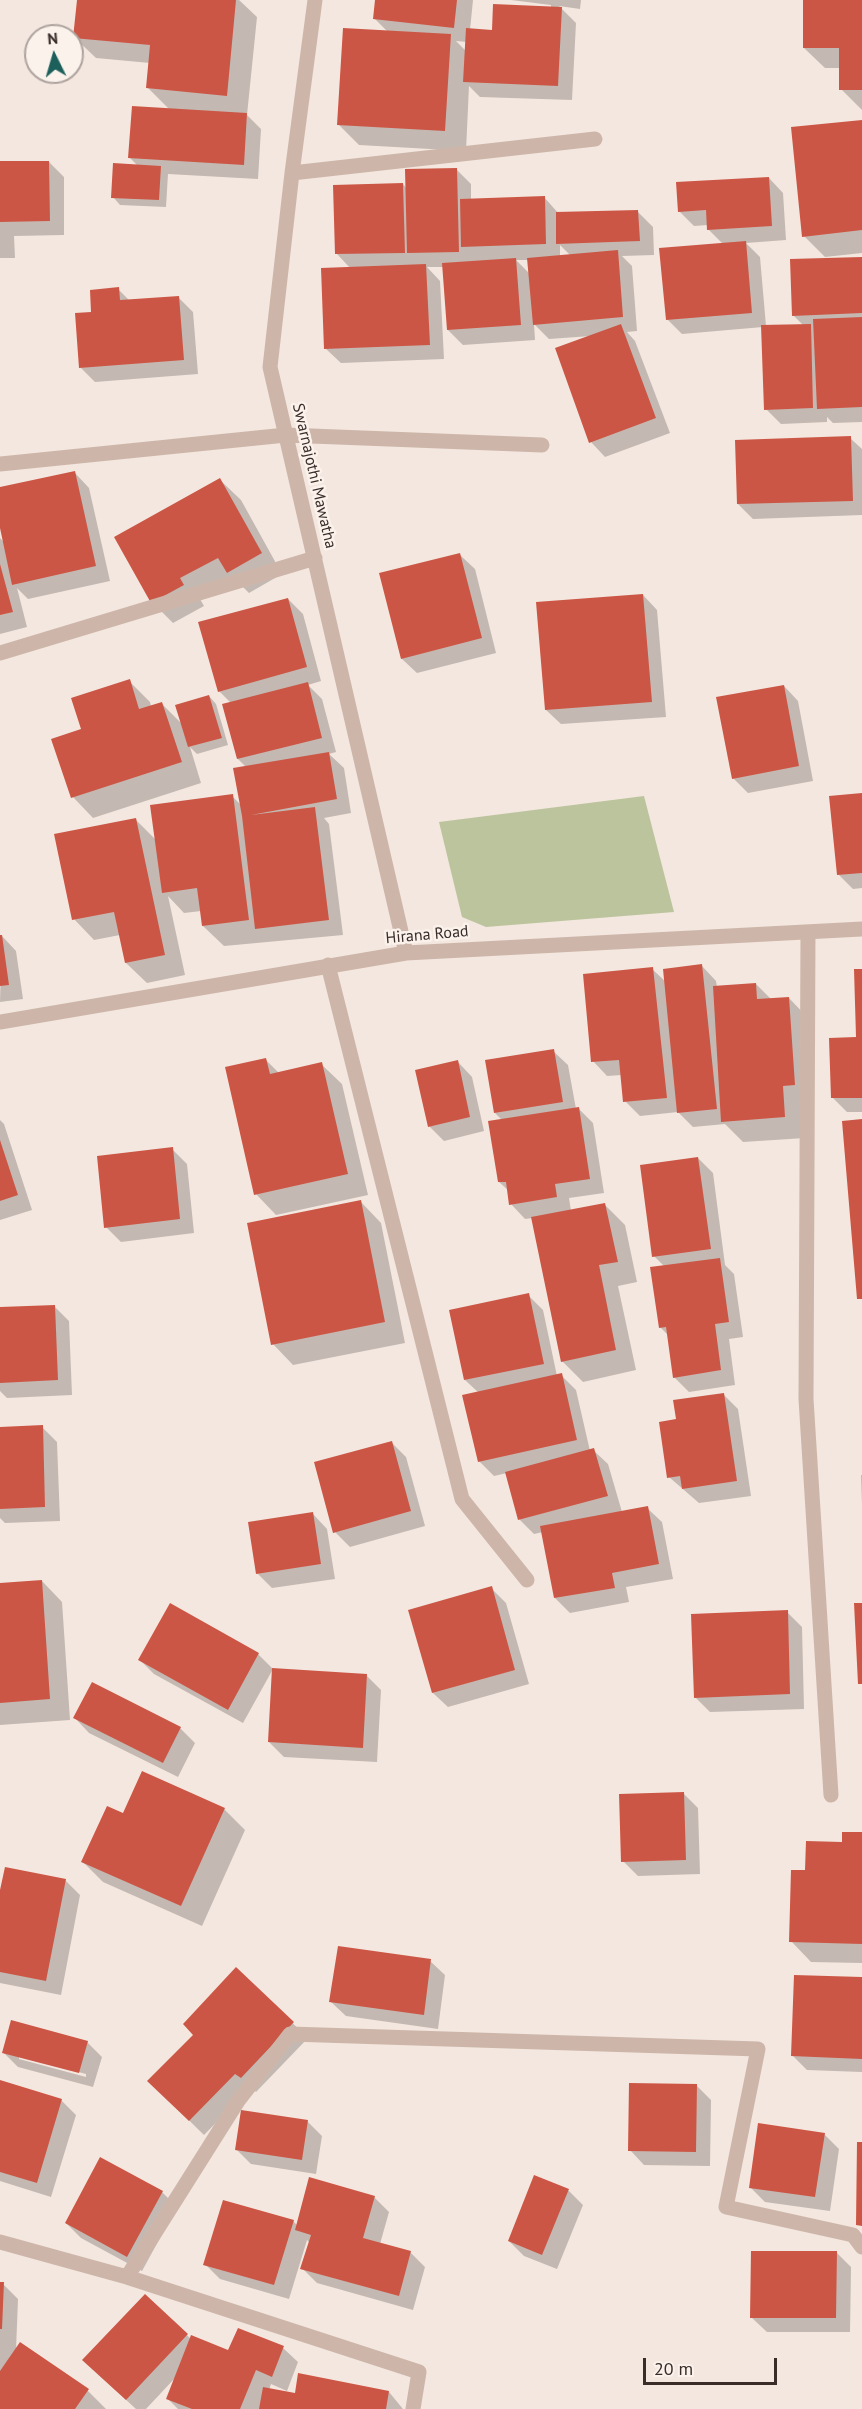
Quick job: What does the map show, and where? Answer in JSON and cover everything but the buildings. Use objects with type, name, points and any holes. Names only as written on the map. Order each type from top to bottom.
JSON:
[{"type":"street","name":"Swarnajothi Mawatha","points":[[315,0],[270,367],[406,953]]},
{"type":"street","points":[[292,173],[595,140]]},
{"type":"street","points":[[0,464],[286,435],[542,445]]},
{"type":"street","points":[[0,653],[315,558]]},
{"type":"street","name":"Hirana Road","points":[[0,1022],[406,953],[862,929]]},
{"type":"street","points":[[808,932],[806,1399],[831,1795]]},
{"type":"street","points":[[328,965],[462,1499],[527,1580]]},
{"type":"street","points":[[127,2277],[238,2101],[290,2034],[758,2049],[726,2207],[852,2235],[862,2247]]},
{"type":"street","points":[[0,2242],[127,2277],[419,2372],[413,2409]]},
{"type":"green space","points":[[644,796],[674,912],[486,927],[462,917],[439,822]]}]
